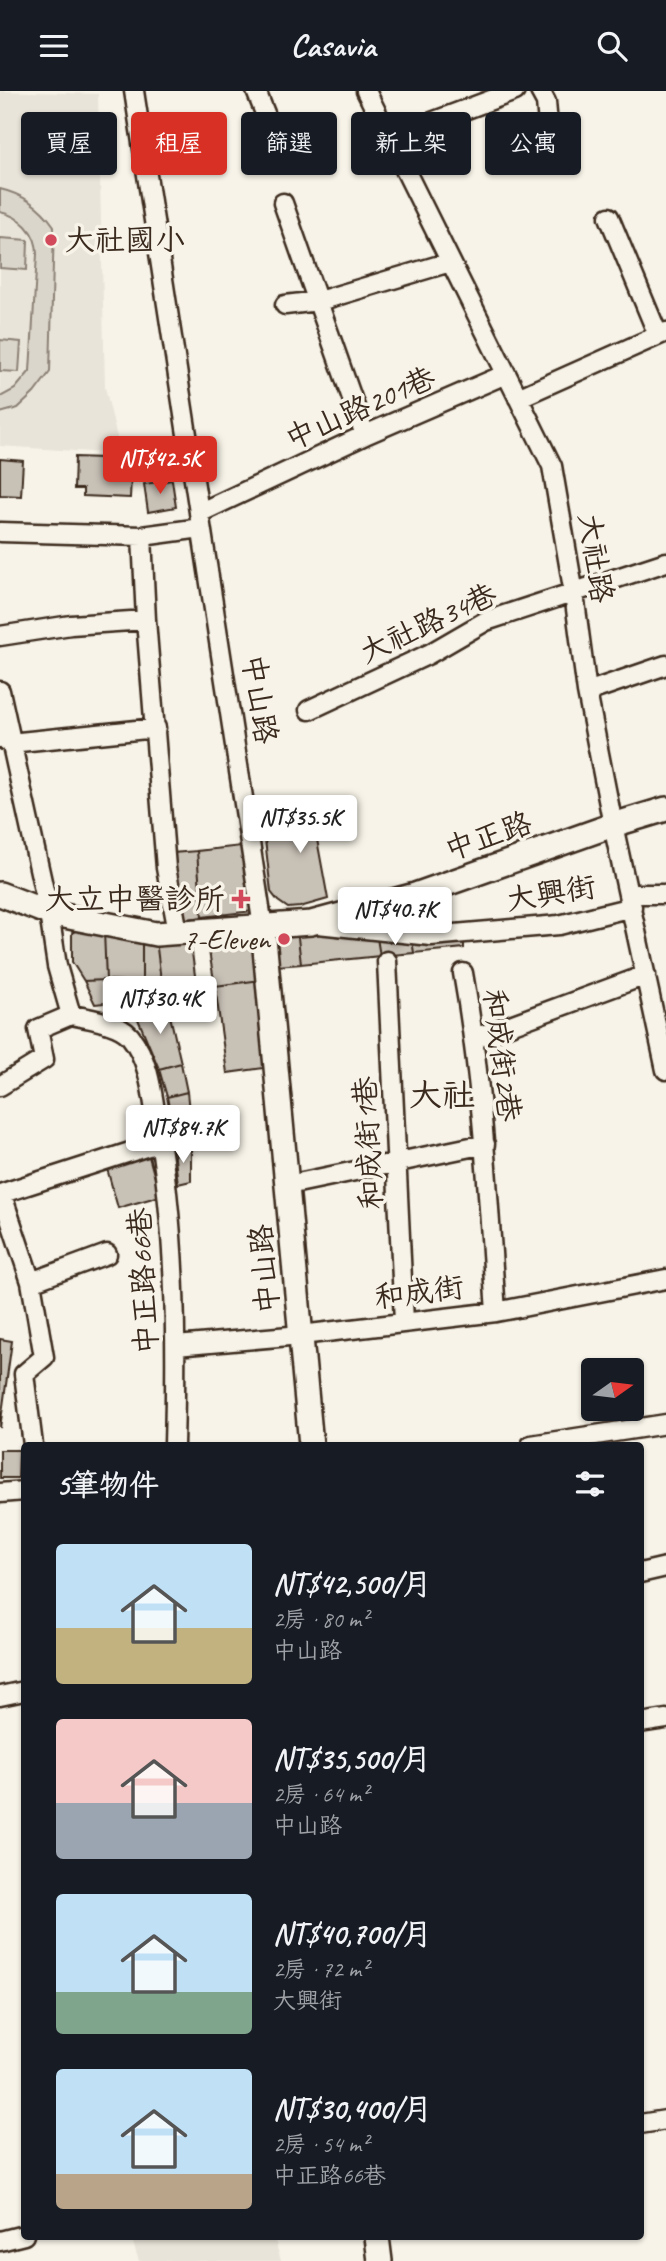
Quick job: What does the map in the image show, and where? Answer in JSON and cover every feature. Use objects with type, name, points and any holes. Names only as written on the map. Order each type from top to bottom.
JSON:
[{"type":"main road","name":"中正路","points":[[0,894],[49,913],[156,933],[311,923],[415,895],[666,809]]},
{"type":"main road","name":"中山路","points":[[263,927],[311,1442]]},
{"type":"main road","points":[[377,2240],[380,2261]]},
{"type":"street","name":"中山路","points":[[134,91],[263,927]]},
{"type":"street","points":[[256,91],[264,112]]},
{"type":"street","name":"大社路","points":[[366,91],[376,112]]},
{"type":"street","points":[[459,112],[515,91]]},
{"type":"street","points":[[540,91],[546,102],[547,112]]},
{"type":"street","name":"大社路","points":[[407,175],[552,466],[574,594],[587,692],[666,1070]]},
{"type":"street","points":[[283,203],[365,435]]},
{"type":"street","points":[[518,398],[662,334],[609,216]]},
{"type":"street","points":[[285,305],[319,301],[450,262]]},
{"type":"street","name":"中山路201巷","points":[[0,532],[142,536],[200,520],[365,435],[506,374]]},
{"type":"street","points":[[142,536],[166,868],[178,932]]},
{"type":"street","name":"大社路34巷","points":[[309,710],[429,654],[486,621],[666,562]]},
{"type":"street","points":[[0,636],[71,625],[146,620]]},
{"type":"street","points":[[587,692],[666,665]]},
{"type":"street","points":[[0,691],[5,740],[49,913],[57,966],[71,1015],[38,1029],[44,1059],[0,1086]]},
{"type":"street","points":[[5,740],[156,728]]},
{"type":"street","name":"大興街","points":[[311,923],[431,936],[559,925],[631,900],[666,894]]},
{"type":"street","name":"和成街1巷","points":[[387,961],[404,1322]]},
{"type":"street","name":"和成街2巷","points":[[463,973],[475,1038],[496,1311]]},
{"type":"street","points":[[475,1038],[646,975]]},
{"type":"street","name":"中正路66巷","points":[[71,1015],[98,1019],[129,1034],[144,1062],[161,1142],[171,1225],[176,1346],[174,1442]]},
{"type":"street","points":[[33,1442],[24,1374],[44,1357],[31,1282],[0,1195],[161,1142]]},
{"type":"street","points":[[288,1185],[485,1144]]},
{"type":"street","points":[[31,1282],[107,1254]]},
{"type":"street","name":"和成街","points":[[176,1346],[301,1335],[496,1311],[666,1279]]},
{"type":"street","points":[[550,1442],[666,1424]]},
{"type":"street","points":[[0,1493],[21,1491]]},
{"type":"street","points":[[644,1572],[666,1567]]},
{"type":"street","points":[[0,1696],[21,1692]]},
{"type":"street","points":[[644,1722],[666,1719]]},
{"type":"street","points":[[644,2123],[666,2120]]},
{"type":"street","points":[[0,2241],[21,2236]]},
{"type":"shaded area","name":"大社國小","points":[[0,91],[98,94],[98,112],[21,112],[21,175],[100,175],[105,387],[121,454],[0,446]]},
{"type":"shaded area","points":[[0,189],[30,202],[54,226],[50,372],[18,408],[0,413],[0,397],[15,389],[30,371],[37,254],[34,239],[26,226],[14,217],[0,212]]},
{"type":"shaded area","points":[[0,238],[28,240],[27,270],[0,268]]},
{"type":"shaded area","points":[[0,340],[21,342],[19,372],[0,371]]},
{"type":"shaded area","points":[[132,2240],[275,2240],[281,2261],[139,2261]]},
{"type":"building","points":[[75,457],[132,459],[130,498],[83,496],[83,489],[74,489]]},
{"type":"building","points":[[0,459],[23,461],[21,496],[0,495]]},
{"type":"building","points":[[172,480],[176,507],[148,512],[144,484]]},
{"type":"building","points":[[349,806],[353,826],[316,834],[328,899],[288,908],[271,892],[263,822]]},
{"type":"building","points":[[241,846],[254,911],[202,917],[197,851]]},
{"type":"building","points":[[197,851],[202,917],[183,920],[172,853]]},
{"type":"building","points":[[82,927],[104,931],[106,980],[84,981],[72,962],[72,933]]},
{"type":"building","points":[[297,929],[301,964],[277,966],[273,932]]},
{"type":"building","points":[[297,929],[377,938],[380,956],[301,964]]},
{"type":"building","points":[[104,931],[142,938],[142,982],[106,980]]},
{"type":"building","points":[[206,934],[251,937],[255,942],[261,980],[215,986]]},
{"type":"building","points":[[190,937],[197,991],[163,997],[156,940]]},
{"type":"building","points":[[142,938],[156,940],[163,997],[142,982]]},
{"type":"building","points":[[377,938],[412,940],[414,953],[380,956]]},
{"type":"building","points":[[412,940],[464,940],[464,948],[414,953]]},
{"type":"building","points":[[261,980],[271,1067],[227,1073],[215,986]]},
{"type":"building","points":[[84,981],[142,982],[163,997],[95,1004]]},
{"type":"building","points":[[168,1007],[181,1063],[159,1069],[135,1012]]},
{"type":"building","points":[[181,1063],[187,1092],[167,1097],[159,1069]]},
{"type":"building","points":[[187,1092],[190,1120],[172,1123],[167,1097]]},
{"type":"building","points":[[190,1120],[191,1147],[174,1150],[172,1123]]},
{"type":"building","points":[[191,1147],[191,1181],[178,1184],[174,1150]]},
{"type":"building","points":[[148,1153],[160,1196],[118,1208],[106,1165]]},
{"type":"building","points":[[0,1339],[12,1341],[0,1428]]},
{"type":"building","points":[[0,1450],[19,1450],[18,1478],[0,1478]]},
{"type":"place","name":"大社國小","points":[[51,240]]},
{"type":"place","name":"大立中醫診所","points":[[241,899]]},
{"type":"place","name":"7-Eleven","points":[[284,939]]},
{"type":"district","name":"大社","points":[[442,1095]]}]
